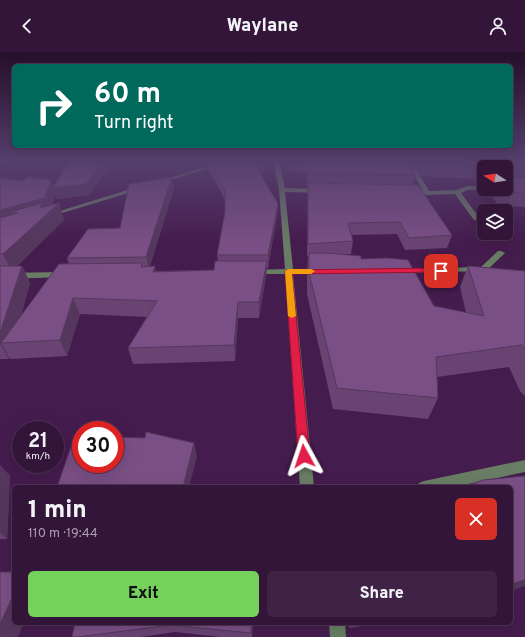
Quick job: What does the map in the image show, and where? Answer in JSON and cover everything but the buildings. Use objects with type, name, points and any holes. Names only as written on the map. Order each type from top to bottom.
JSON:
[{"type":"street","points":[[40,218],[140,188]]},
{"type":"street","points":[[424,188],[427,193]]},
{"type":"street","points":[[404,192],[457,192],[466,188]]},
{"type":"street","points":[[307,485],[282,190],[328,191]]},
{"type":"street","points":[[457,192],[476,219]]},
{"type":"street","points":[[392,271],[483,269],[501,254]]},
{"type":"street","points":[[242,272],[328,271]]},
{"type":"street","points":[[0,276],[70,275]]},
{"type":"street","points":[[434,485],[525,466]]},
{"type":"street","points":[[337,625],[338,637]]},
{"type":"slow traffic","points":[[292,316],[288,271],[311,271]]},
{"type":"route","points":[[304,456],[288,271],[441,271]]}]
